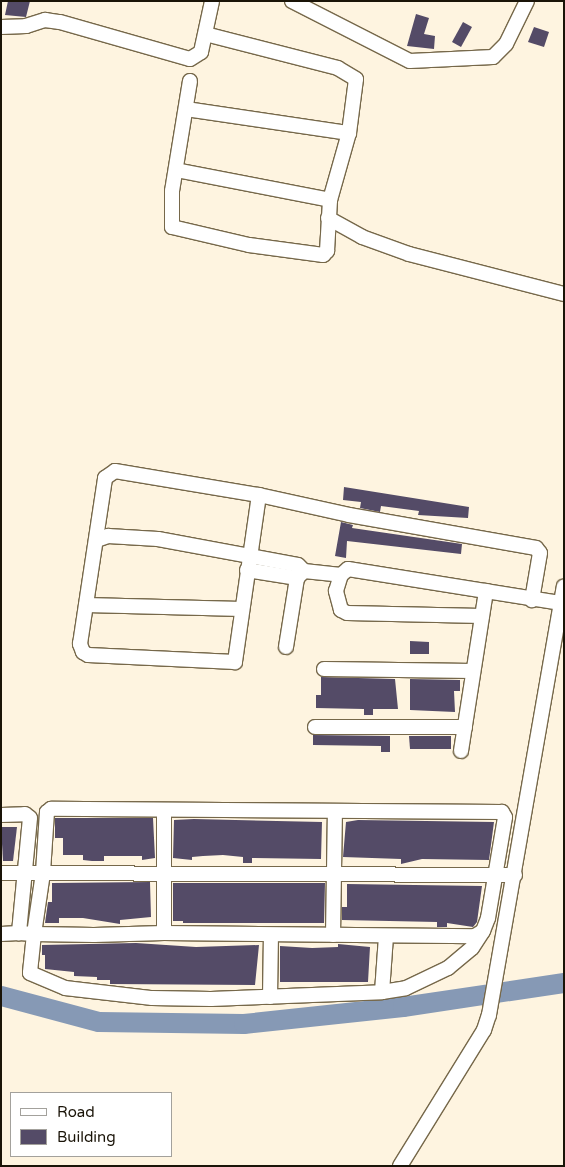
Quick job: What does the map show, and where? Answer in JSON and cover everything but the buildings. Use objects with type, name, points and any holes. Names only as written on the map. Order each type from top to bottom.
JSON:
[{"type":"street","points":[[1,26],[26,26],[45,20],[60,22],[190,59],[201,52],[212,1]]},
{"type":"street","points":[[292,1],[410,61],[493,57],[506,44],[527,1]]},
{"type":"street","points":[[190,82],[176,170],[170,219],[172,228],[316,256],[327,251],[330,200],[350,133],[356,86],[351,74],[206,34]]},
{"type":"street","points":[[186,109],[350,133]]},
{"type":"street","points":[[176,170],[330,200]]},
{"type":"street","points":[[328,218],[362,237],[409,254],[564,294]]},
{"type":"street","points":[[259,495],[247,570],[237,659],[232,663],[88,655],[83,652],[80,644],[105,478],[115,471],[259,495],[349,515],[536,548],[540,553],[532,600]]},
{"type":"street","points":[[96,540],[108,536],[158,539],[298,565],[300,574],[286,647]]},
{"type":"street","points":[[247,570],[300,574],[342,574]]},
{"type":"street","points":[[482,616],[343,613],[336,595],[345,570],[355,570],[532,600],[561,602]]},
{"type":"street","points":[[400,1166],[484,1030],[489,1015],[501,960],[564,587]]},
{"type":"street","points":[[461,751],[486,591]]},
{"type":"street","points":[[86,605],[242,609]]},
{"type":"street","points":[[324,669],[473,671]]},
{"type":"street","points":[[315,727],[465,727]]},
{"type":"street","points":[[1,815],[25,814],[30,818],[26,872],[26,934],[31,975],[65,988],[152,998],[270,997],[382,992],[406,988],[448,968],[472,948],[483,932],[505,817],[502,812],[48,810],[43,873],[26,934]]},
{"type":"street","points":[[164,810],[164,933]]},
{"type":"street","points":[[333,935],[335,811]]},
{"type":"street","points":[[1,873],[515,875]]},
{"type":"street","points":[[1,934],[164,933],[468,937],[483,932]]},
{"type":"street","points":[[270,997],[271,935]]},
{"type":"street","points":[[382,992],[386,936]]},
{"type":"waterway","points":[[1,996],[99,1022],[244,1024],[403,1007],[564,983]]}]
